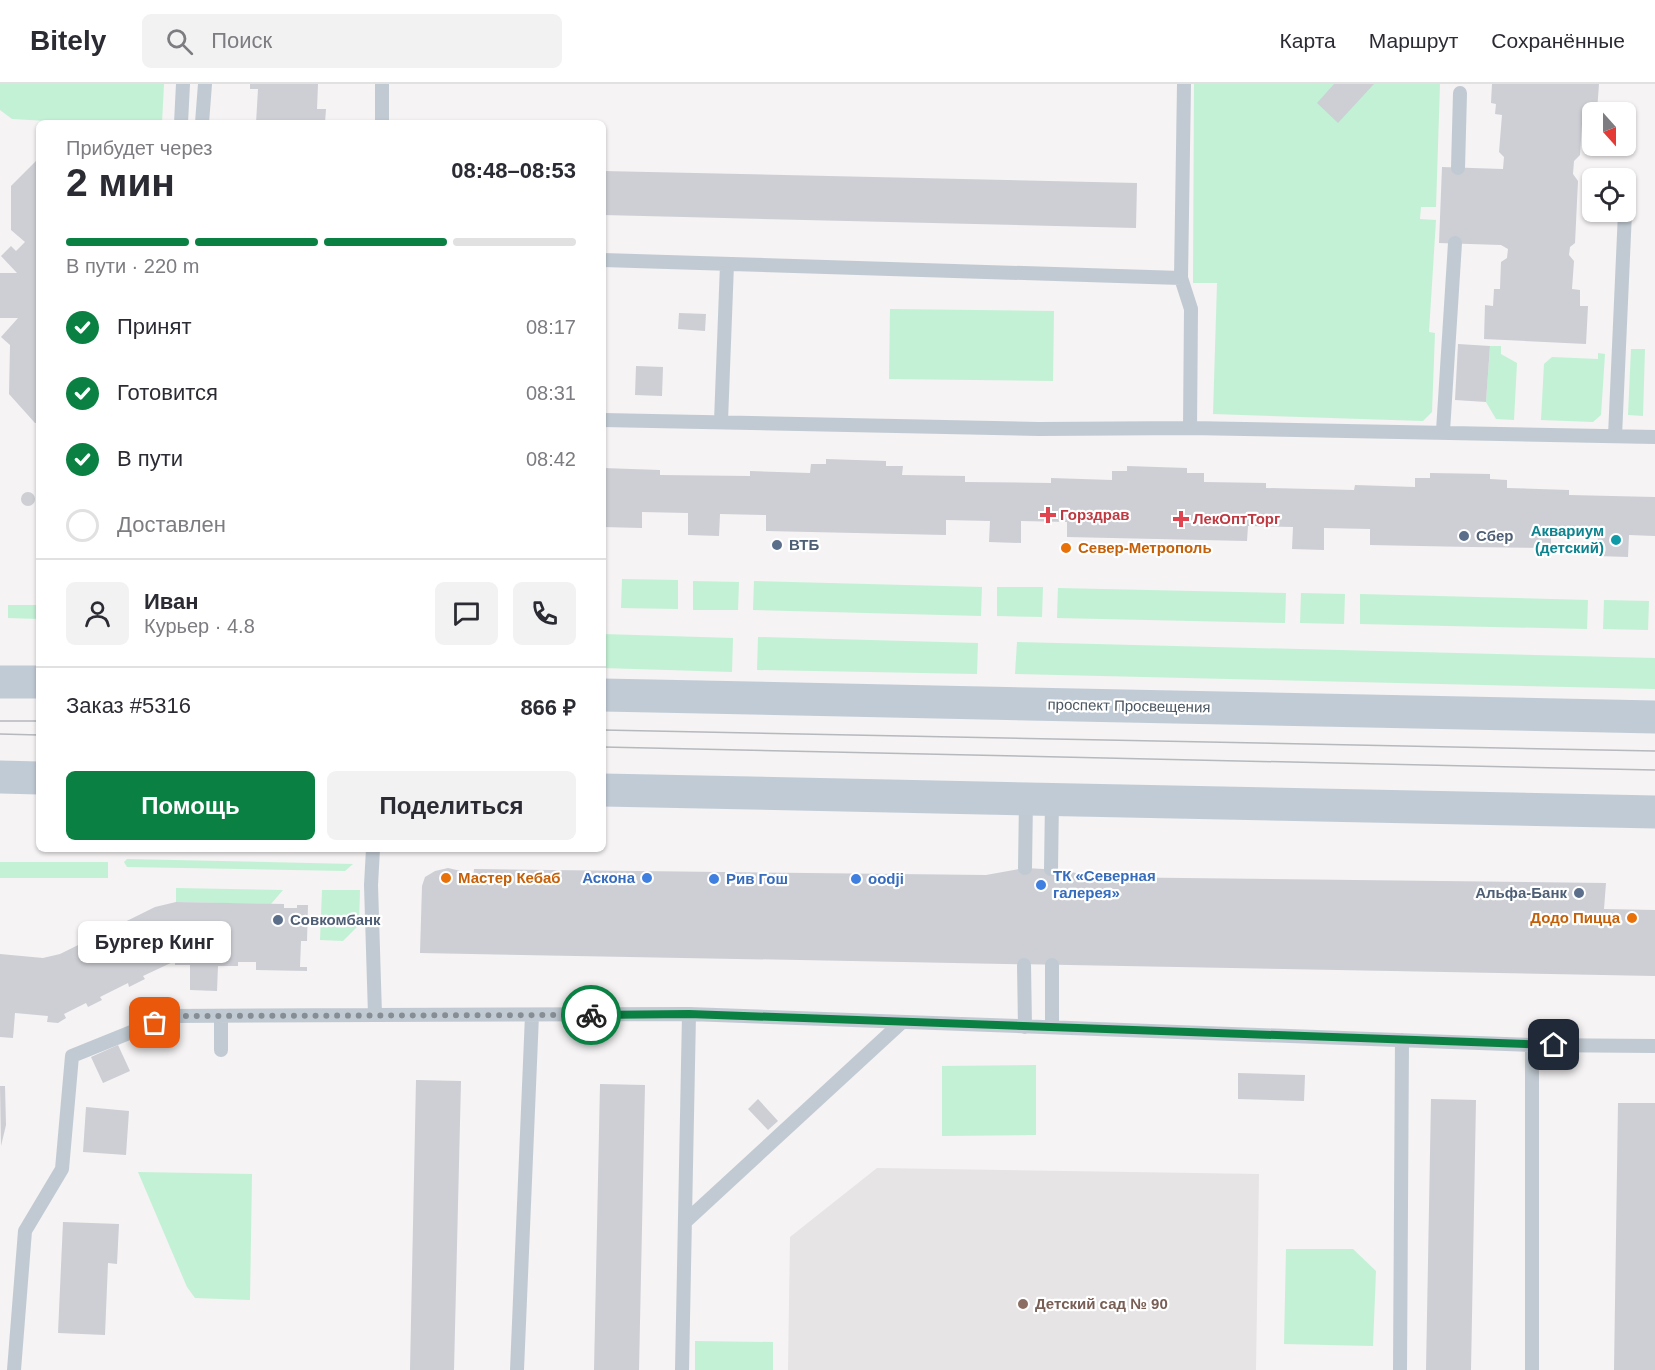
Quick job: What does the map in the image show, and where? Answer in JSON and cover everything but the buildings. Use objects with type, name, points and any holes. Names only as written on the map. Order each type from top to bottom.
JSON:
[{"type":"main road","points":[[0,681],[36,682]]},
{"type":"main road","name":"проспект Просвещения","points":[[606,695],[1655,717]]},
{"type":"main road","points":[[0,777],[36,778]]},
{"type":"main road","points":[[606,790],[1655,812]]},
{"type":"lane","points":[[181,120],[183,84]]},
{"type":"lane","points":[[202,120],[205,84]]},
{"type":"lane","points":[[382,84],[382,120]]},
{"type":"lane","points":[[1184,84],[1181,278],[1192,319],[1190,428]]},
{"type":"lane","points":[[1458,168],[1460,93]]},
{"type":"lane","points":[[1615,436],[1625,222]]},
{"type":"lane","points":[[1443,431],[1455,243]]},
{"type":"lane","points":[[606,261],[1181,278]]},
{"type":"lane","points":[[721,421],[727,264]]},
{"type":"lane","points":[[606,420],[955,428],[1190,428],[1655,436]]},
{"type":"lane","points":[[1025,868],[1039,799]]},
{"type":"lane","points":[[1039,799],[1051,869]]},
{"type":"lane","points":[[373,852],[371,885],[375,1015]]},
{"type":"lane","points":[[1024,965],[1025,1027]]},
{"type":"lane","points":[[1052,965],[1053,1027]]},
{"type":"lane","points":[[682,1370],[689,1014]]},
{"type":"lane","points":[[14,1370],[25,1232],[62,1168],[72,1056],[171,1016],[689,1014],[1532,1045],[1655,1046]]},
{"type":"lane","points":[[221,1016],[221,1050]]},
{"type":"lane","points":[[517,1370],[532,1016]]},
{"type":"lane","points":[[685,1222],[902,1022]]},
{"type":"lane","points":[[1400,1370],[1402,1040]]},
{"type":"lane","points":[[1532,1045],[1532,1370]]},
{"type":"shaded area","name":"Детский сад № 90","points":[[877,1168],[1259,1174],[1256,1370],[788,1370],[790,1237]]},
{"type":"green space","points":[[0,84],[164,84],[162,120],[12,119],[0,110]]},
{"type":"green space","points":[[1194,84],[1440,84],[1436,207],[1421,207],[1420,219],[1436,220],[1429,332],[1435,333],[1432,412],[1423,421],[1213,414],[1217,283],[1193,283]]},
{"type":"green space","points":[[890,309],[1054,311],[1053,381],[889,379]]},
{"type":"green space","points":[[1490,346],[1501,346],[1501,354],[1517,363],[1514,420],[1496,419],[1486,402]]},
{"type":"green space","points":[[1631,349],[1645,349],[1643,416],[1628,415]]},
{"type":"green space","points":[[1598,353],[1605,354],[1601,415],[1593,422],[1541,420],[1544,364],[1552,357],[1598,359]]},
{"type":"green space","points":[[622,579],[678,580],[678,609],[621,608]]},
{"type":"green space","points":[[693,581],[739,582],[738,610],[693,610]]},
{"type":"green space","points":[[754,581],[982,587],[981,616],[753,610]]},
{"type":"green space","points":[[997,587],[1043,587],[1042,617],[997,616]]},
{"type":"green space","points":[[1058,588],[1286,593],[1285,623],[1057,618]]},
{"type":"green space","points":[[1301,593],[1345,594],[1344,624],[1300,623]]},
{"type":"green space","points":[[1360,594],[1588,600],[1587,629],[1360,624]]},
{"type":"green space","points":[[1604,600],[1649,601],[1648,630],[1603,629]]},
{"type":"green space","points":[[8,605],[36,605],[36,619],[8,618]]},
{"type":"green space","points":[[606,634],[733,638],[732,672],[606,668]]},
{"type":"green space","points":[[758,637],[978,643],[977,674],[757,670]]},
{"type":"green space","points":[[1017,642],[1655,658],[1655,689],[1015,674]]},
{"type":"green space","points":[[127,859],[353,864],[345,871],[127,867],[124,862]]},
{"type":"green space","points":[[0,862],[108,862],[108,878],[0,878]]},
{"type":"green space","points":[[176,888],[283,890],[271,904],[176,902]]},
{"type":"green space","points":[[322,890],[360,890],[359,925],[343,941],[320,940]]},
{"type":"green space","points":[[1036,1065],[1036,1135],[942,1136],[942,1066]]},
{"type":"green space","points":[[138,1172],[252,1174],[250,1300],[195,1298],[187,1287]]},
{"type":"green space","points":[[1286,1249],[1353,1249],[1376,1271],[1373,1346],[1284,1344]]},
{"type":"green space","points":[[695,1341],[773,1342],[773,1370],[695,1370]]},
{"type":"tram line","points":[[0,721],[36,721]]},
{"type":"tram line","points":[[606,730],[1655,751]]},
{"type":"tram line","points":[[0,734],[36,735]]},
{"type":"tram line","points":[[606,747],[1655,770]]},
{"type":"way so far","points":[[155,1023],[171,1016],[591,1015]]},
{"type":"place","name":"Горздрав","points":[[1048,515]]},
{"type":"place","name":"ЛекОптТорг","points":[[1181,519]]},
{"type":"place","name":"Сбер","points":[[1464,536]]},
{"type":"place","name":"Аквариум (детский)","points":[[1616,540]]},
{"type":"place","name":"ВТБ","points":[[777,545]]},
{"type":"place","name":"Север-Метрополь","points":[[1066,548]]},
{"type":"place","name":"Мастер Кебаб","points":[[446,878]]},
{"type":"place","name":"Аскона","points":[[647,878]]},
{"type":"place","name":"Рив Гош","points":[[714,879]]},
{"type":"place","name":"oodji","points":[[856,879]]},
{"type":"place","name":"ТК «Северная галерея»","points":[[1041,885]]},
{"type":"place","name":"Альфа-Банк","points":[[1579,893]]},
{"type":"place","name":"Додо Пицца","points":[[1632,918]]},
{"type":"place","name":"Совкомбанк","points":[[278,920]]},
{"type":"place","name":"Бургер Кинг","points":[[155,1023]]},
{"type":"place","name":"Детский сад № 90","points":[[1023,1304]]},
{"type":"route","points":[[591,1015],[689,1014],[1554,1045]]}]
